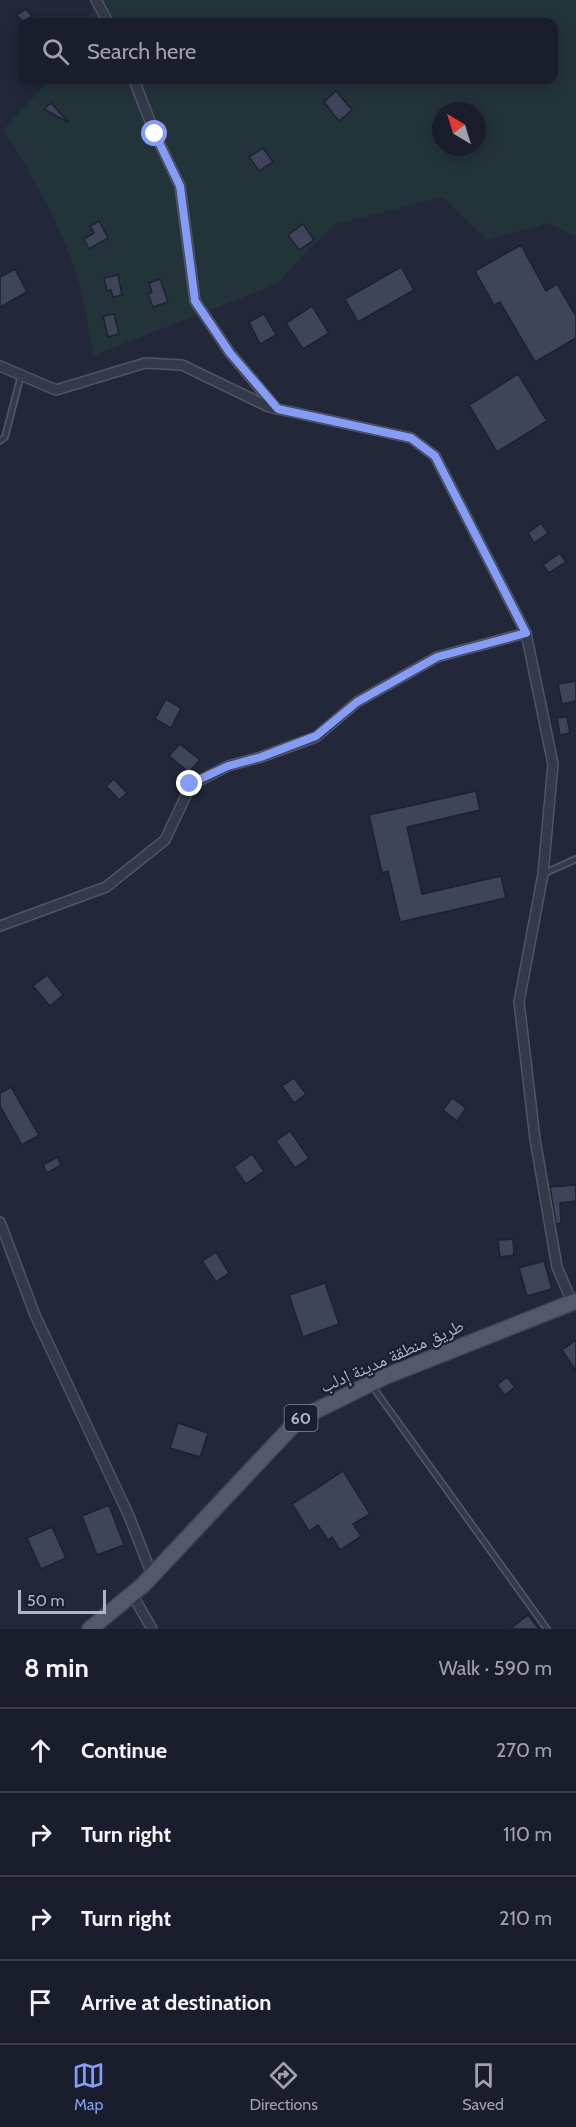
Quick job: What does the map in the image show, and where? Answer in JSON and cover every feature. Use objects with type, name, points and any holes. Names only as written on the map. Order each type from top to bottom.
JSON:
[{"type":"main road","name":"طريق منطقة مدينة إدلب","points":[[90,1629],[152,1575],[299,1419],[370,1384],[574,1301]]},
{"type":"street","points":[[96,0],[106,18]]},
{"type":"street","points":[[136,84],[155,134],[180,186],[195,301],[230,353],[278,409]]},
{"type":"street","points":[[0,366],[56,390],[145,363],[182,365],[278,409],[411,438],[435,456],[526,633],[553,764],[543,874],[519,1002],[536,1139],[557,1267],[574,1301]]},
{"type":"street","points":[[0,926],[106,888],[165,840],[190,784],[228,766],[261,757],[316,736],[357,702],[437,657],[526,633]]},
{"type":"street","points":[[0,1222],[35,1315],[129,1516],[152,1575]]},
{"type":"street","points":[[132,1594],[152,1629]]},
{"type":"lane","points":[[0,441],[5,437],[21,375]]},
{"type":"lane","points":[[543,874],[576,860]]},
{"type":"lane","points":[[370,1384],[548,1629]]},
{"type":"shaded area","points":[[96,0],[576,0],[576,237],[548,223],[487,240],[443,197],[333,225],[275,285],[94,355],[80,287],[66,245],[26,168],[3,130],[46,84],[558,84],[558,18],[89,18]]},
{"type":"building","points":[[26,9],[32,16],[20,18],[17,15]]},
{"type":"building","points":[[336,91],[352,110],[339,121],[324,102]]},
{"type":"building","points":[[51,103],[69,123],[44,109]]},
{"type":"building","points":[[263,148],[273,162],[259,171],[249,157]]},
{"type":"building","points":[[99,221],[108,238],[89,249],[84,239],[94,233],[90,226]]},
{"type":"building","points":[[303,224],[314,240],[299,250],[288,235]]},
{"type":"building","points":[[521,245],[546,291],[557,284],[576,316],[576,338],[535,362],[500,302],[494,305],[475,271]]},
{"type":"building","points":[[401,267],[414,290],[358,322],[345,299]]},
{"type":"building","points":[[15,269],[27,292],[0,307],[0,277]]},
{"type":"building","points":[[118,275],[122,295],[113,297],[111,290],[107,291],[104,278]]},
{"type":"building","points":[[160,279],[168,302],[153,307],[148,294],[152,292],[149,283]]},
{"type":"building","points":[[312,306],[329,333],[303,349],[286,323]]},
{"type":"building","points":[[114,314],[119,334],[108,337],[103,316]]},
{"type":"building","points":[[264,314],[276,335],[260,344],[249,322]]},
{"type":"building","points":[[518,374],[547,421],[497,452],[469,405]]},
{"type":"building","points":[[541,523],[548,533],[534,543],[528,533]]},
{"type":"building","points":[[560,553],[566,562],[549,573],[543,565]]},
{"type":"building","points":[[576,681],[576,701],[562,704],[558,684]]},
{"type":"building","points":[[166,699],[181,708],[171,728],[155,719]]},
{"type":"building","points":[[567,717],[570,733],[560,735],[557,718]]},
{"type":"building","points":[[180,744],[200,760],[189,772],[169,756]]},
{"type":"building","points":[[114,779],[127,793],[119,800],[106,786]]},
{"type":"building","points":[[476,791],[480,810],[407,827],[422,894],[501,876],[506,898],[400,922],[388,871],[382,873],[369,815]]},
{"type":"building","points":[[47,975],[63,995],[50,1006],[33,986]]},
{"type":"building","points":[[294,1078],[306,1094],[294,1103],[282,1086]]},
{"type":"building","points":[[11,1087],[39,1135],[22,1145],[0,1106],[0,1093]]},
{"type":"building","points":[[452,1098],[466,1108],[457,1121],[443,1110]]},
{"type":"building","points":[[290,1131],[309,1158],[295,1168],[276,1141]]},
{"type":"building","points":[[252,1154],[264,1171],[246,1184],[234,1167]]},
{"type":"building","points":[[57,1157],[61,1165],[47,1173],[43,1165]]},
{"type":"building","points":[[576,1185],[576,1201],[560,1203],[561,1223],[556,1224],[550,1187]]},
{"type":"building","points":[[513,1239],[514,1255],[500,1257],[498,1240]]},
{"type":"building","points":[[216,1252],[229,1273],[216,1282],[202,1261]]},
{"type":"building","points":[[544,1261],[552,1289],[527,1296],[519,1268]]},
{"type":"building","points":[[325,1283],[339,1324],[303,1337],[289,1295]]},
{"type":"building","points":[[576,1340],[576,1371],[562,1350]]},
{"type":"building","points":[[507,1377],[515,1387],[505,1395],[497,1385]]},
{"type":"building","points":[[178,1423],[208,1433],[200,1457],[170,1448]]},
{"type":"building","points":[[343,1471],[370,1514],[353,1524],[361,1536],[340,1550],[332,1537],[328,1540],[318,1525],[309,1531],[292,1504]]},
{"type":"building","points":[[109,1505],[124,1545],[97,1555],[82,1516]]},
{"type":"building","points":[[52,1527],[66,1558],[41,1569],[27,1538]]},
{"type":"building","points":[[528,1615],[539,1629],[510,1629]]},
{"type":"route","points":[[155,134],[180,186],[195,301],[230,353],[278,409],[347,426],[411,438],[435,456],[488,554],[526,633],[437,657],[357,702],[316,736],[261,757],[228,766],[190,784]]}]
